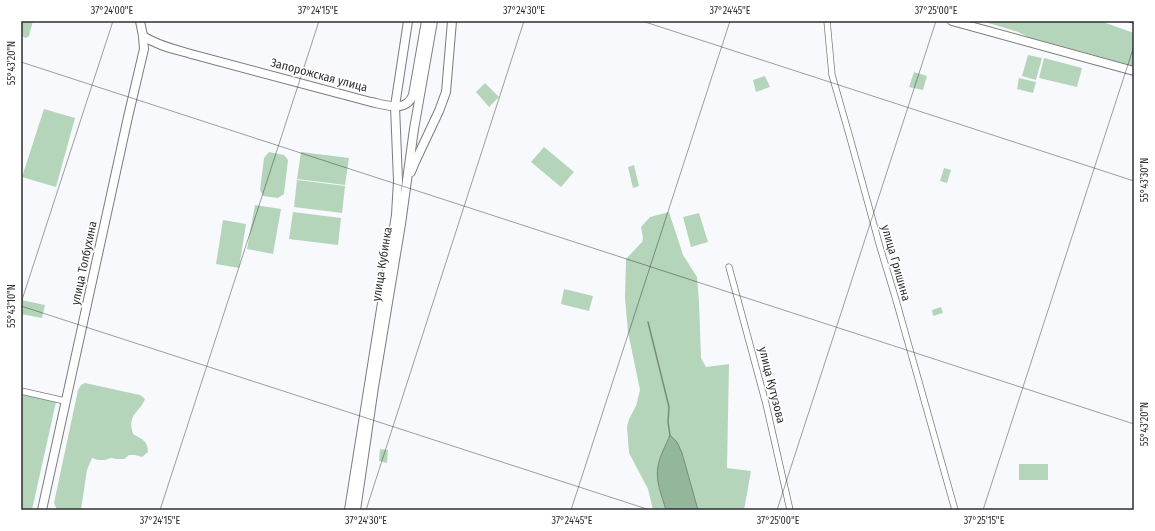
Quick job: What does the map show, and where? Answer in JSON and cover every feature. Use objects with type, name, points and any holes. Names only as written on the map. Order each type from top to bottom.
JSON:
[{"type":"street","name":"улица Толбухина","points":[[42,510],[128,117],[143,56],[144,36],[140,21]]},
{"type":"street","points":[[350,510],[396,215],[398,181],[394,115],[408,21]]},
{"type":"street","points":[[395,106],[403,106],[411,98],[426,21]]},
{"type":"street","name":"улица Кубинка","points":[[356,510],[414,129],[433,21]]},
{"type":"street","points":[[424,72],[439,21]]},
{"type":"street","points":[[404,202],[415,162],[446,92],[452,21]]},
{"type":"street","name":"улица Гришина","points":[[827,21],[832,75],[955,510]]},
{"type":"street","points":[[952,21],[1134,71]]},
{"type":"street","name":"Запорожская улица","points":[[144,36],[165,46],[371,102],[395,106]]},
{"type":"street","points":[[143,56],[150,48],[165,46]]},
{"type":"street","name":"улица Кутузова","points":[[729,267],[766,404],[790,510]]},
{"type":"street","points":[[21,391],[65,401]]},
{"type":"shaded area","points":[[21,21],[33,21],[29,36],[26,38],[21,36]]},
{"type":"shaded area","points":[[982,21],[1100,21],[1134,33],[1134,66],[1028,37],[1018,32]]},
{"type":"shaded area","points":[[1028,55],[1042,58],[1036,80],[1022,76]]},
{"type":"shaded area","points":[[1044,58],[1082,68],[1077,87],[1039,78]]},
{"type":"shaded area","points":[[914,72],[927,76],[923,90],[909,87]]},
{"type":"shaded area","points":[[765,76],[770,87],[756,92],[753,80]]},
{"type":"shaded area","points":[[1019,78],[1036,82],[1033,93],[1017,89]]},
{"type":"shaded area","points":[[485,83],[499,97],[489,107],[476,92]]},
{"type":"shaded area","points":[[44,109],[75,118],[56,187],[22,177]]},
{"type":"shaded area","points":[[544,147],[574,172],[561,187],[531,162]]},
{"type":"shaded area","points":[[269,152],[284,155],[288,160],[284,194],[278,198],[263,196],[260,190],[264,158]]},
{"type":"shaded area","points":[[301,152],[349,158],[345,185],[297,179]]},
{"type":"shaded area","points":[[634,165],[639,186],[633,188],[628,167]]},
{"type":"shaded area","points":[[944,168],[951,170],[947,183],[940,181]]},
{"type":"shaded area","points":[[297,180],[345,186],[342,213],[294,207]]},
{"type":"shaded area","points":[[255,205],[281,209],[273,254],[247,249]]},
{"type":"shaded area","points":[[293,212],[341,218],[338,245],[289,239]]},
{"type":"shaded area","points":[[669,212],[683,255],[697,277],[701,358],[706,367],[729,364],[727,468],[751,471],[744,510],[653,510],[648,489],[629,453],[627,427],[629,419],[636,406],[640,390],[628,332],[625,298],[626,259],[642,242],[643,238],[641,227],[650,217]]},
{"type":"shaded area","points":[[699,213],[708,242],[691,247],[683,217]]},
{"type":"shaded area","points":[[223,220],[246,224],[239,268],[216,264]]},
{"type":"shaded area","points":[[564,289],[593,296],[589,311],[561,304]]},
{"type":"shaded area","points":[[21,300],[45,305],[42,318],[21,314]]},
{"type":"shaded area","points":[[941,307],[943,313],[933,316],[932,310]]},
{"type":"shaded area","points":[[85,383],[140,395],[145,399],[143,404],[134,414],[132,427],[133,434],[146,443],[148,452],[142,457],[129,455],[124,459],[111,458],[98,460],[92,458],[87,470],[81,510],[57,510],[54,503],[78,390],[81,385]]},
{"type":"shaded area","points":[[21,394],[56,402],[32,510],[21,510]]},
{"type":"shaded area","points":[[670,435],[677,442],[682,453],[698,510],[666,510],[659,488],[657,472],[660,458]]},
{"type":"shaded area","points":[[380,449],[388,450],[387,463],[379,461]]},
{"type":"shaded area","points":[[1019,464],[1048,464],[1048,480],[1019,480]]},
{"type":"waterway","points":[[648,322],[669,407],[668,422],[670,435]]},
{"type":"railway","points":[[1127,21],[1134,23]]}]
